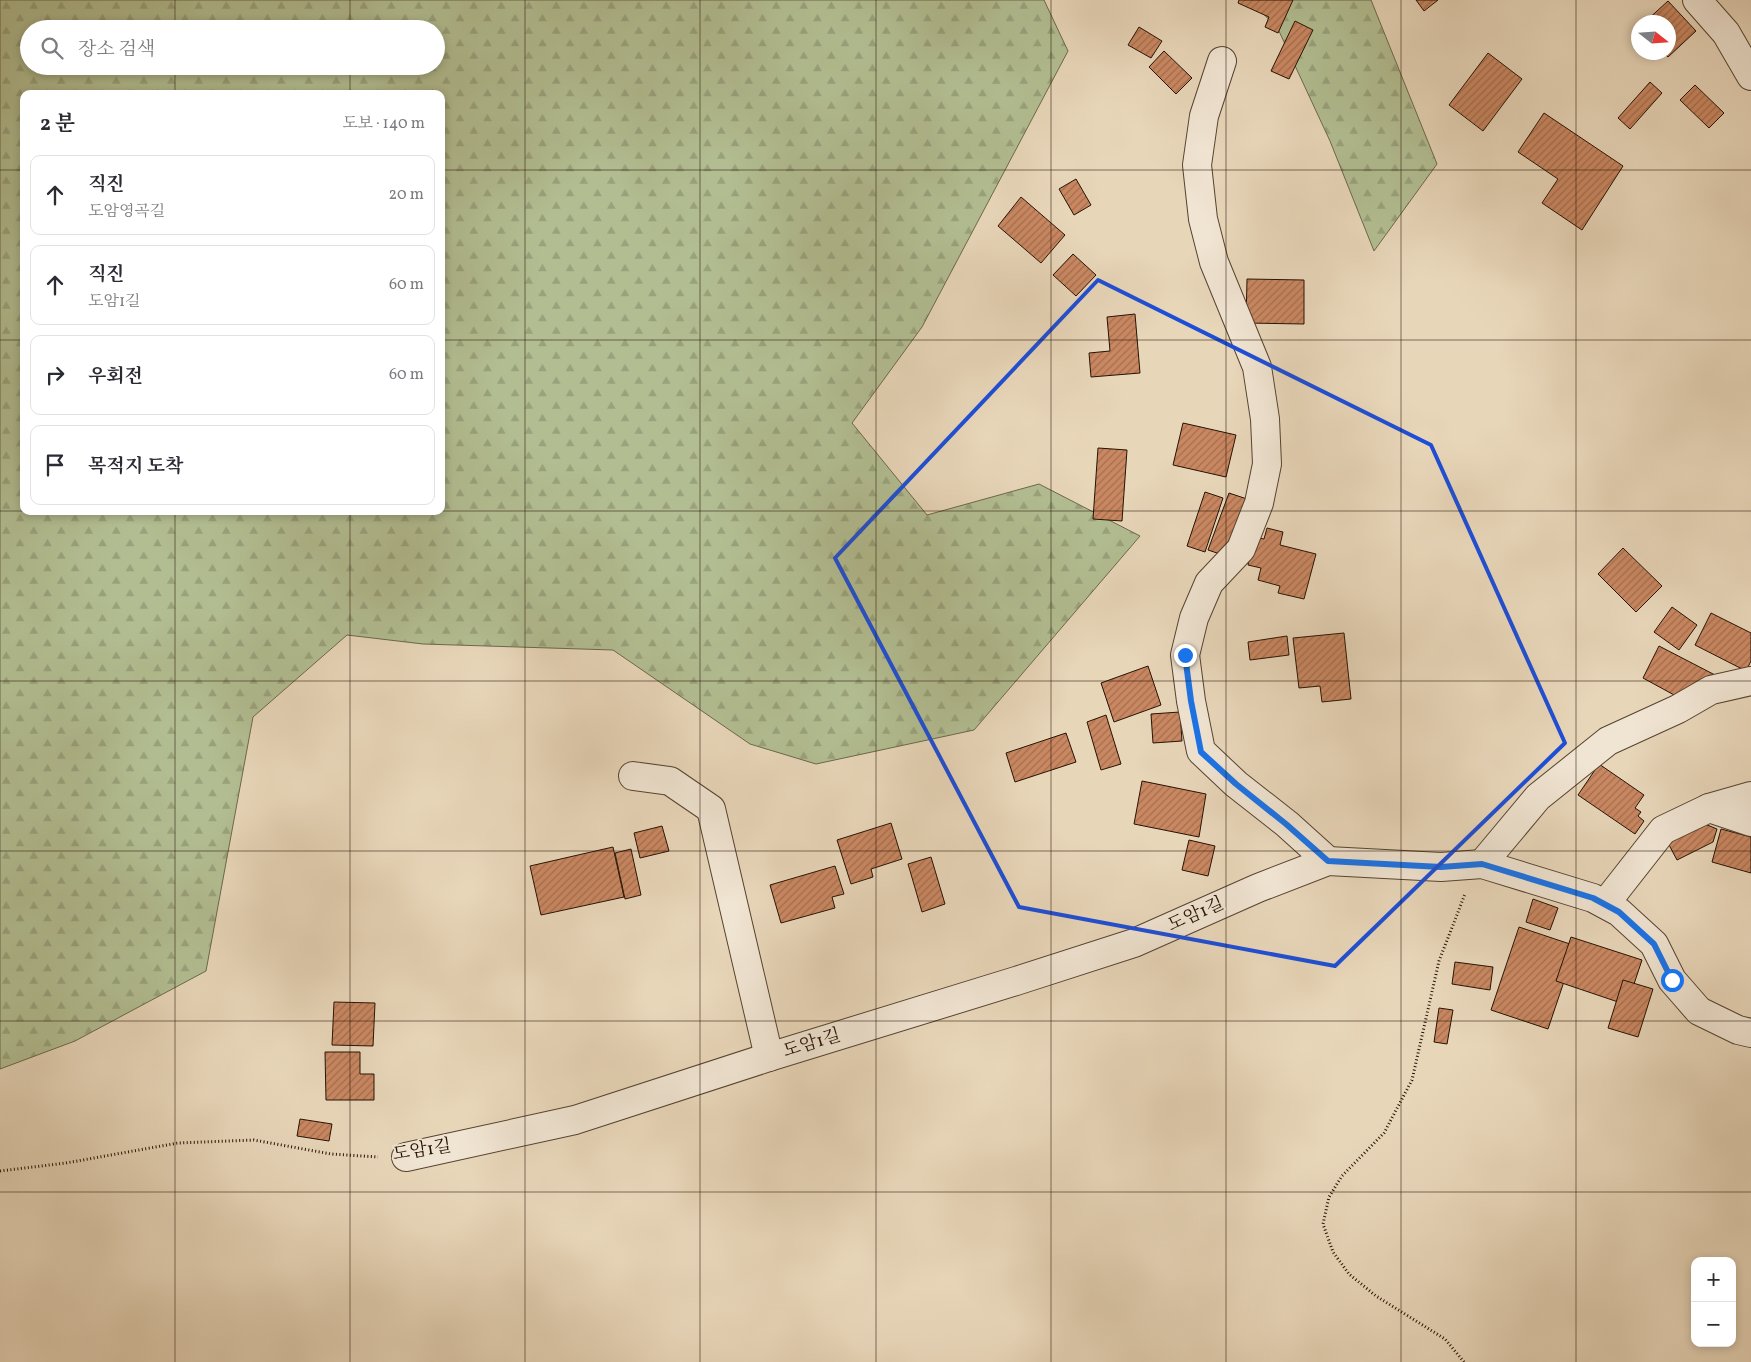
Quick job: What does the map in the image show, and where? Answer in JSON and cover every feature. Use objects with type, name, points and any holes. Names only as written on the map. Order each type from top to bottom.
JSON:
[{"type":"street","points":[[1698,0],[1726,34],[1751,76]]},
{"type":"street","points":[[1222,61],[1204,116],[1197,165],[1203,219],[1214,262],[1257,367],[1265,419],[1267,464],[1259,503],[1241,549],[1209,583],[1194,618],[1185,655],[1191,701],[1201,752],[1328,861]]},
{"type":"street","points":[[1482,864],[1538,797],[1608,741],[1678,709],[1711,690],[1751,681]]},
{"type":"street","points":[[633,776],[670,781],[711,809],[769,1057]]},
{"type":"street","points":[[1604,904],[1663,830],[1709,808],[1751,796]]},
{"type":"street","points":[[1709,808],[1751,822]]},
{"type":"street","name":"도암1길","points":[[406,1157],[575,1120],[1134,943],[1258,888],[1328,861],[1441,867],[1482,864],[1593,898],[1619,912],[1654,944],[1672,980],[1700,1011],[1738,1030],[1751,1033]]},
{"type":"path","points":[[1464,1362],[1445,1339],[1376,1296],[1349,1274],[1333,1252],[1323,1224],[1329,1197],[1342,1176],[1384,1133],[1412,1080],[1439,961],[1464,895],[1482,864]]},
{"type":"path","name":"도암1길","points":[[0,1171],[66,1163],[178,1143],[254,1140],[331,1154],[406,1157]]},
{"type":"highlighted area","points":[[1098,280],[1431,445],[1565,743],[1335,966],[1019,907],[835,558]]},
{"type":"green space","points":[[0,0],[1044,0],[1068,51],[922,327],[852,423],[927,515],[1039,484],[1140,536],[974,730],[816,764],[750,744],[613,650],[423,644],[347,635],[253,717],[206,971],[75,1041],[0,1069]]},
{"type":"green space","points":[[1250,0],[1371,0],[1437,164],[1374,251],[1330,141],[1278,29]]},
{"type":"building","points":[[1239,0],[1293,0],[1278,33],[1265,27],[1269,17],[1238,3]]},
{"type":"building","points":[[1416,0],[1438,0],[1424,11]]},
{"type":"building","points":[[1668,1],[1696,31],[1676,50],[1676,15],[1653,15]]},
{"type":"building","points":[[1295,21],[1313,30],[1289,79],[1271,71]]},
{"type":"building","points":[[1139,27],[1162,41],[1151,58],[1128,45]]},
{"type":"building","points":[[1164,51],[1192,78],[1176,94],[1149,67]]},
{"type":"building","points":[[1488,53],[1522,79],[1483,131],[1449,105]]},
{"type":"building","points":[[1650,82],[1662,93],[1630,129],[1618,118]]},
{"type":"building","points":[[1695,85],[1724,113],[1709,128],[1680,100]]},
{"type":"building","points":[[1544,113],[1623,166],[1582,230],[1542,203],[1558,179],[1518,152]]},
{"type":"building","points":[[1076,179],[1091,205],[1074,215],[1059,189]]},
{"type":"building","points":[[1021,197],[1065,235],[1041,263],[998,226]]},
{"type":"building","points":[[1073,254],[1096,275],[1076,296],[1053,275]]},
{"type":"building","points":[[1247,279],[1304,280],[1304,324],[1246,323]]},
{"type":"building","points":[[1135,314],[1140,373],[1091,377],[1089,353],[1110,351],[1107,317]]},
{"type":"building","points":[[1183,423],[1236,435],[1226,477],[1173,465]]},
{"type":"building","points":[[1098,448],[1127,450],[1122,521],[1093,519]]},
{"type":"building","points":[[1205,492],[1223,498],[1205,552],[1187,546]]},
{"type":"building","points":[[1229,493],[1247,499],[1226,556],[1208,550]]},
{"type":"building","points":[[1267,528],[1283,532],[1280,545],[1316,554],[1304,599],[1278,593],[1280,586],[1258,580],[1261,568],[1248,565],[1254,537],[1264,539]]},
{"type":"building","points":[[1623,548],[1662,586],[1636,612],[1598,574]]},
{"type":"building","points":[[1672,607],[1697,625],[1679,650],[1654,632]]},
{"type":"building","points":[[1711,613],[1751,633],[1751,661],[1746,671],[1695,645]]},
{"type":"building","points":[[1344,633],[1351,699],[1322,702],[1320,686],[1299,688],[1293,638]]},
{"type":"building","points":[[1287,636],[1289,655],[1250,660],[1248,642]]},
{"type":"building","points":[[1659,646],[1715,675],[1676,696],[1643,678]]},
{"type":"building","points":[[1148,666],[1161,705],[1114,722],[1101,683]]},
{"type":"building","points":[[1180,712],[1182,741],[1153,743],[1151,714]]},
{"type":"building","points":[[1106,715],[1121,764],[1101,770],[1087,722]]},
{"type":"building","points":[[1066,733],[1076,762],[1015,782],[1006,753]]},
{"type":"building","points":[[1599,764],[1644,795],[1635,808],[1641,812],[1638,816],[1644,821],[1635,834],[1578,795]]},
{"type":"building","points":[[1142,781],[1206,794],[1199,837],[1134,824]]},
{"type":"building","points":[[891,823],[902,859],[871,869],[873,877],[851,884],[837,840]]},
{"type":"building","points":[[1705,824],[1717,829],[1713,842],[1677,860],[1668,843]]},
{"type":"building","points":[[662,826],[669,851],[640,858],[634,833]]},
{"type":"building","points":[[1721,829],[1751,837],[1751,873],[1712,862]]},
{"type":"building","points":[[1189,840],[1215,846],[1208,876],[1182,870]]},
{"type":"building","points":[[613,847],[624,897],[541,915],[530,866]]},
{"type":"building","points":[[631,849],[641,895],[625,899],[615,853]]},
{"type":"building","points":[[931,857],[945,904],[922,912],[908,864]]},
{"type":"building","points":[[835,866],[844,894],[832,897],[835,908],[781,923],[770,885]]},
{"type":"building","points":[[1533,899],[1558,908],[1550,930],[1526,922]]},
{"type":"building","points":[[1519,927],[1576,946],[1548,1029],[1491,1010]]},
{"type":"building","points":[[1571,937],[1642,960],[1627,1005],[1556,981]]},
{"type":"building","points":[[1455,962],[1493,967],[1490,990],[1452,984]]},
{"type":"building","points":[[1623,980],[1653,989],[1638,1037],[1608,1028]]},
{"type":"building","points":[[334,1002],[375,1003],[373,1046],[332,1045]]},
{"type":"building","points":[[1439,1008],[1453,1010],[1447,1044],[1434,1042]]},
{"type":"building","points":[[325,1052],[360,1052],[360,1074],[374,1074],[374,1100],[326,1100]]},
{"type":"building","points":[[300,1119],[332,1124],[329,1141],[297,1136]]},
{"type":"route","points":[[1185,655],[1191,701],[1201,752],[1328,861],[1377,862],[1441,867],[1482,864],[1593,898],[1619,912],[1654,944],[1672,980]]}]
